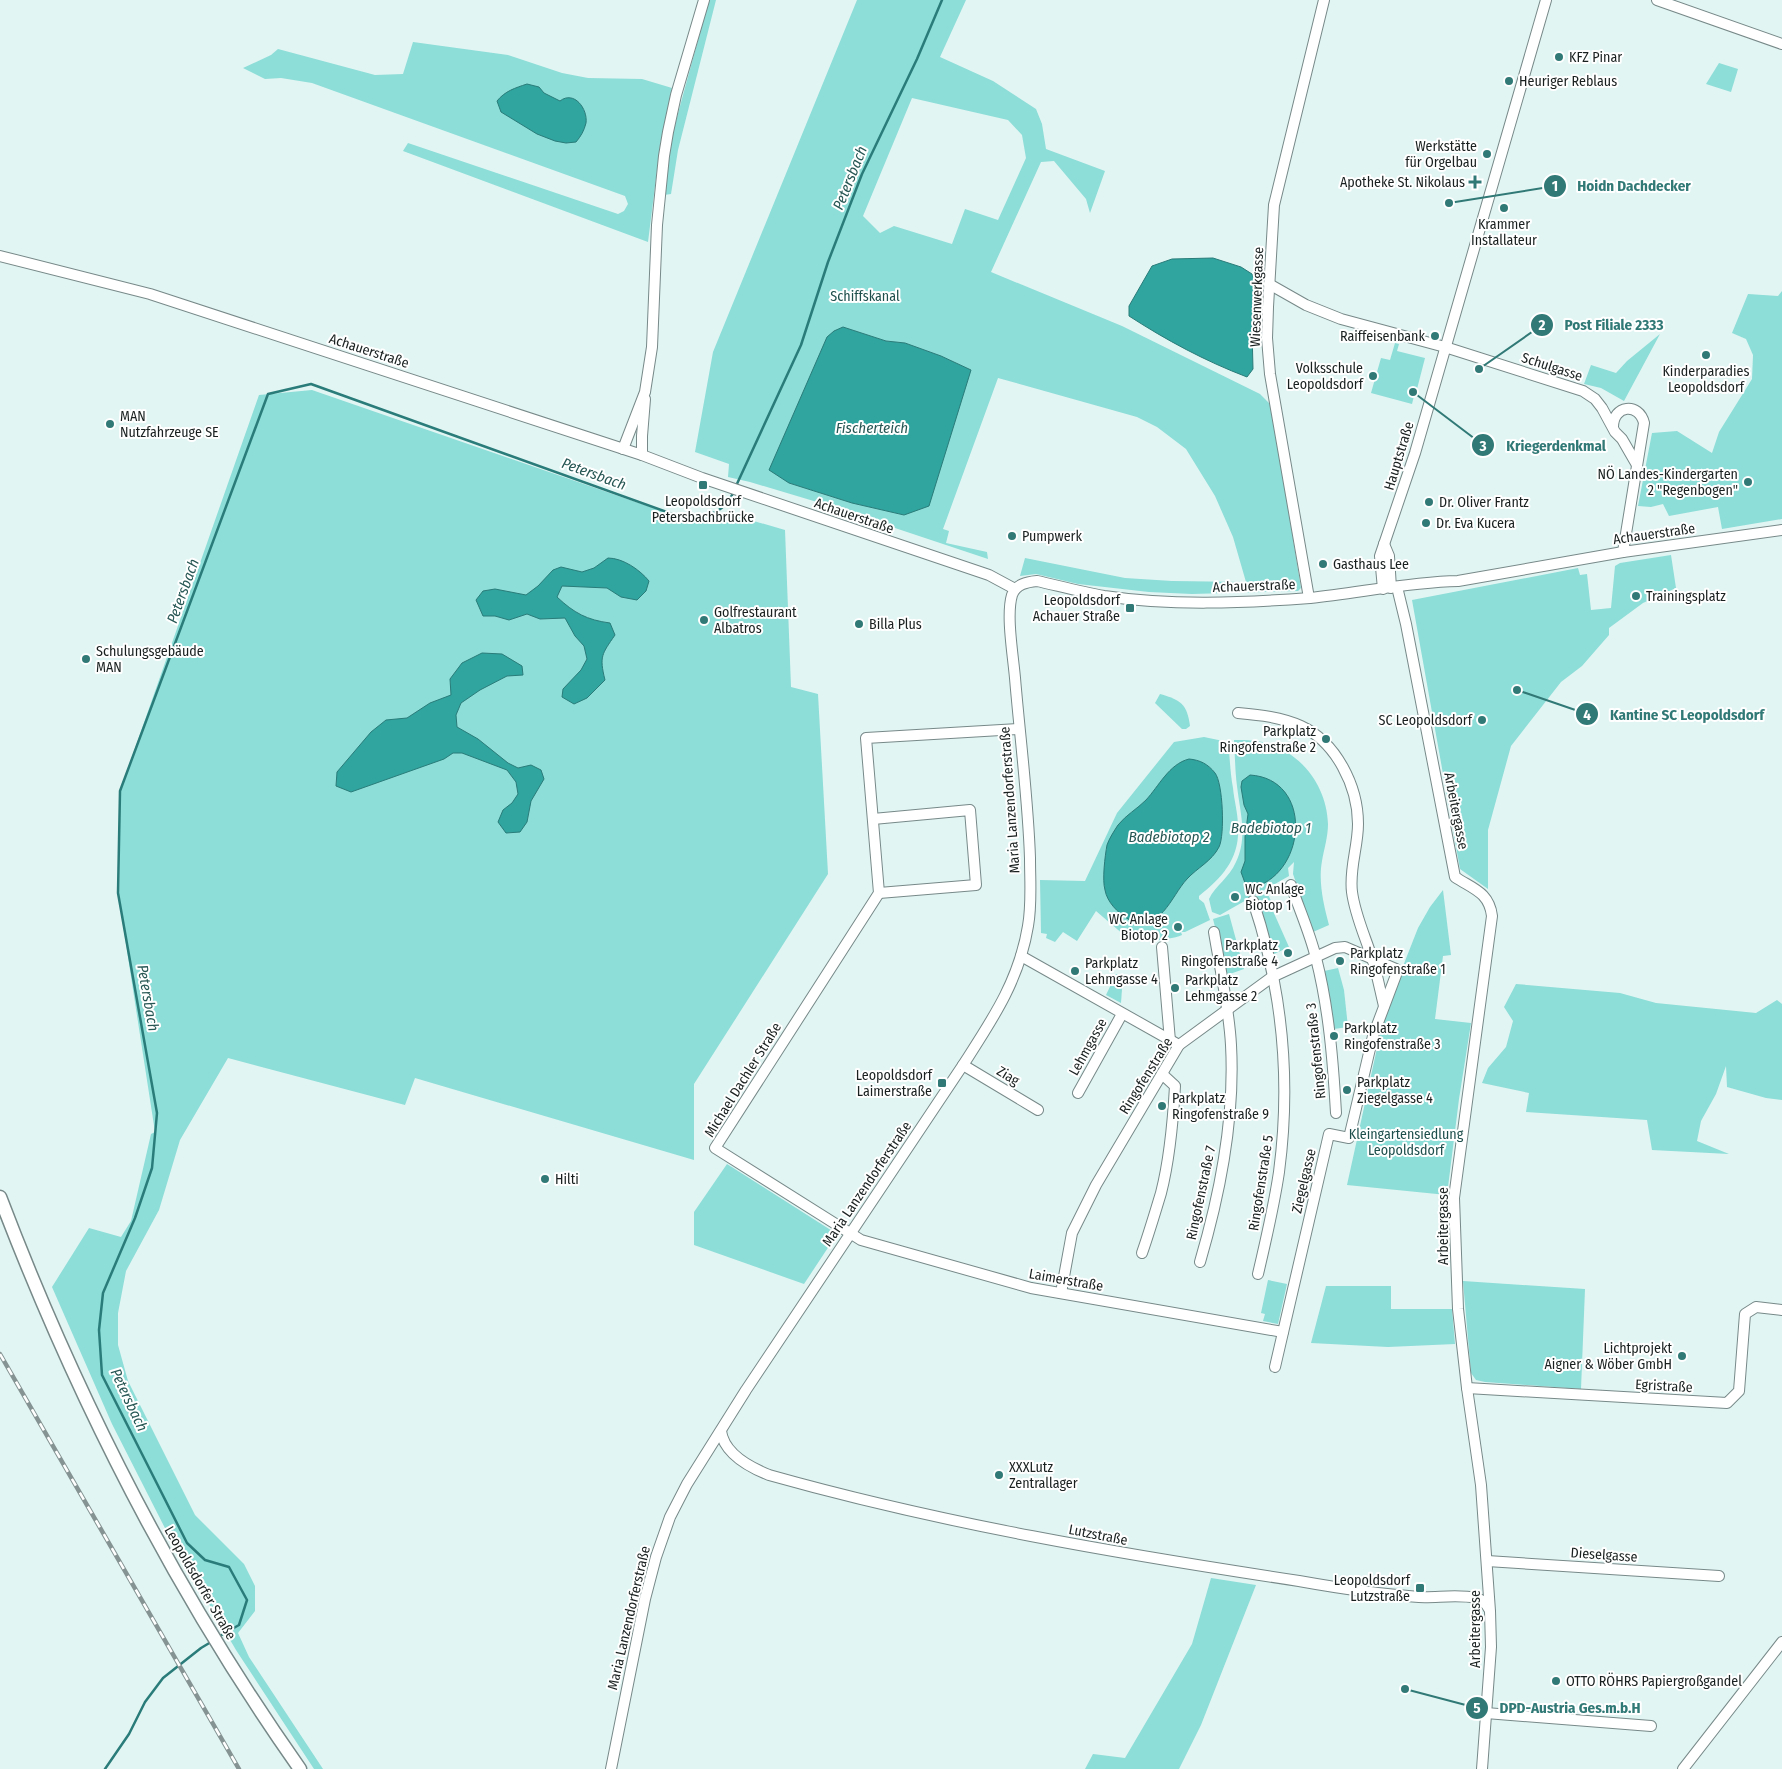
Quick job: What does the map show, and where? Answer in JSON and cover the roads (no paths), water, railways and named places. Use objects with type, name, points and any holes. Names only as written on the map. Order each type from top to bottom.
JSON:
[{"type":"main road","name":"Leopoldsdorfer Straße","points":[[0,1197],[52,1326],[122,1476],[224,1655],[266,1721],[300,1769]]},
{"type":"street","points":[[642,455],[645,392],[652,347],[657,225],[664,156],[676,95],[704,0]]},
{"type":"street","name":"Wiesenwerkgasse","points":[[1309,598],[1270,374],[1268,338],[1274,205],[1324,0]]},
{"type":"street","name":"Hauptstraße","points":[[1390,588],[1389,556],[1384,544],[1415,453],[1546,0]]},
{"type":"street","points":[[1657,0],[1782,44]]},
{"type":"street","name":"Achauerstraße","points":[[0,256],[150,294],[642,455],[726,486],[989,575],[1015,589],[1021,584],[1037,581],[1103,596],[1164,601],[1259,602],[1309,598],[1432,582],[1458,581],[1623,552],[1782,530]]},
{"type":"street","name":"Schulgasse","points":[[1270,284],[1306,305],[1341,319],[1445,347],[1583,391],[1595,399],[1602,408],[1637,465]]},
{"type":"street","points":[[623,449],[645,392]]},
{"type":"street","points":[[1613,427],[1613,422],[1618,413],[1623,410],[1633,409],[1643,419],[1643,434],[1623,552]]},
{"type":"street","points":[[1622,439],[1634,439],[1643,434]]},
{"type":"street","name":"Arbeitergasse","points":[[1390,588],[1455,877],[1486,896],[1491,905],[1492,916],[1454,1198],[1458,1309],[1481,1485],[1490,1611],[1491,1646],[1482,1769]]},
{"type":"street","name":"Maria Lanzendorferstraße","points":[[611,1769],[636,1636],[656,1557],[678,1501],[746,1390],[998,1011],[1012,983],[1028,926],[1031,890],[1029,825],[1010,616],[1012,594],[1015,589]]},
{"type":"street","points":[[1238,713],[1279,718],[1308,730],[1331,750],[1345,770],[1353,790],[1358,812],[1358,825],[1352,863],[1352,890],[1356,912],[1373,959],[1384,1006]]},
{"type":"street","points":[[873,819],[970,810],[976,885],[879,893],[866,738],[1019,729]]},
{"type":"street","name":"Ringofenstraße 3","points":[[1291,885],[1316,956],[1328,1016],[1336,1113]]},
{"type":"street","name":"Michael Dachler Straße","points":[[850,1234],[715,1148],[879,893]]},
{"type":"street","name":"Ringofenstraße 5","points":[[1253,901],[1279,1014],[1284,1052],[1285,1098],[1279,1173],[1258,1274]]},
{"type":"street","name":"Ringofenstraße 7","points":[[1200,1262],[1216,1203],[1225,1146],[1229,1103],[1231,1046],[1227,1009],[1214,932]]},
{"type":"street","points":[[1162,947],[1174,1043]]},
{"type":"street","name":"Ringofenstraße","points":[[1061,1293],[1072,1233],[1096,1185],[1162,1074],[1174,1043],[1272,977],[1335,948],[1345,947],[1396,969]]},
{"type":"street","name":"Lehmgasse","points":[[1021,956],[1174,1043]]},
{"type":"street","name":"Ziegelgasse","points":[[1275,1367],[1329,1134],[1349,1138],[1373,1036],[1396,975],[1396,969]]},
{"type":"street","name":"Lehmgasse","points":[[1078,1092],[1122,1014]]},
{"type":"street","name":"Ziag","points":[[963,1065],[1038,1110]]},
{"type":"street","points":[[1142,1252],[1161,1192],[1168,1160],[1173,1120],[1175,1086],[1162,1074]]},
{"type":"street","name":"Laimerstraße","points":[[850,1234],[861,1240],[1031,1288],[1283,1332]]},
{"type":"street","name":"Egristraße","points":[[1467,1388],[1726,1403],[1739,1391],[1745,1314],[1756,1307],[1782,1310]]},
{"type":"street","name":"Lutzstraße","points":[[721,1430],[722,1439],[726,1446],[753,1469],[769,1475],[917,1512],[1113,1552],[1230,1571],[1390,1594],[1427,1597],[1474,1597],[1483,1600],[1490,1611]]},
{"type":"street","name":"Dieselgasse","points":[[1486,1561],[1719,1576]]},
{"type":"street","points":[[1682,1769],[1782,1642]]},
{"type":"street","points":[[1486,1713],[1651,1726]]},
{"type":"water","points":[[527,84],[539,87],[544,93],[560,101],[570,98],[575,99],[579,103],[585,112],[586,123],[576,142],[555,141],[537,134],[501,112],[497,101],[510,90]]},
{"type":"water","points":[[1213,258],[1241,267],[1252,274],[1256,283],[1252,330],[1253,369],[1247,377],[1186,350],[1129,316],[1129,306],[1152,266],[1172,259]]},
{"type":"water","name":"Fischerteich","points":[[843,327],[886,341],[905,343],[941,356],[971,370],[929,506],[904,515],[852,503],[789,483],[769,470],[827,337]]},
{"type":"water","points":[[608,558],[631,565],[649,581],[646,591],[637,600],[621,597],[607,588],[562,586],[557,597],[581,615],[610,623],[615,635],[607,647],[602,660],[605,680],[587,698],[574,704],[562,697],[563,689],[581,670],[587,659],[584,646],[575,636],[565,618],[540,619],[527,614],[509,620],[495,616],[483,616],[476,600],[483,591],[495,589],[526,595],[538,586],[553,570],[561,567],[582,572],[594,568]]},
{"type":"water","points":[[482,653],[502,654],[522,666],[523,675],[507,676],[480,690],[461,703],[456,715],[457,727],[478,739],[508,763],[518,768],[531,765],[541,770],[544,779],[531,801],[527,822],[520,832],[506,833],[498,822],[503,810],[512,803],[518,794],[516,782],[507,770],[462,753],[453,753],[444,759],[351,792],[336,786],[337,772],[371,732],[386,720],[407,718],[430,703],[451,695],[450,679],[462,663]]},
{"type":"water","name":"Badebiotop 2","points":[[1189,759],[1200,761],[1207,765],[1218,779],[1221,798],[1221,841],[1216,852],[1187,879],[1157,918],[1139,923],[1120,914],[1108,899],[1104,886],[1107,845],[1124,818],[1146,800],[1170,770]]},
{"type":"water","name":"Badebiotop 1","points":[[1250,775],[1270,780],[1285,792],[1293,808],[1296,826],[1293,846],[1285,863],[1272,878],[1255,887],[1245,883],[1241,872],[1245,861],[1245,837],[1248,814],[1244,805],[1241,787],[1242,781]]},
{"type":"waterway","name":"Petersbach","points":[[736,486],[801,345],[828,262],[862,174],[917,59],[942,0]]},
{"type":"waterway","name":"Petersbach","points":[[218,1637],[239,1625],[247,1600],[229,1567],[205,1560],[187,1543],[102,1375],[99,1330],[103,1293],[135,1218],[152,1168],[157,1113],[118,893],[120,791],[268,394],[311,384],[678,516],[696,516],[718,511],[729,500],[734,491]]},
{"type":"waterway","name":"Petersbach","points":[[105,1769],[129,1734],[145,1702],[163,1678],[211,1642]]},
{"type":"railway","points":[[0,1354],[239,1769]]},
{"type":"place","name":"KFZ Pinar","points":[[1559,57]]},
{"type":"place","name":"Heuriger Reblaus","points":[[1509,81]]},
{"type":"place","name":"Werkstätte für Orgelbau","points":[[1487,154]]},
{"type":"place","name":"Apotheke St. Nikolaus","points":[[1475,182]]},
{"type":"place","name":"Hoidn Dachdecker","points":[[1449,203]]},
{"type":"place","name":"Krammer Installateur","points":[[1504,208]]},
{"type":"place","name":"Raiffeisenbank","points":[[1435,336]]},
{"type":"place","name":"Kinderparadies Leopoldsdorf","points":[[1706,355]]},
{"type":"place","name":"Post Filiale 2333","points":[[1479,369]]},
{"type":"place","name":"Volksschule Leopoldsdorf","points":[[1373,376]]},
{"type":"place","name":"Kriegerdenkmal","points":[[1413,392]]},
{"type":"place","name":"MAN Nutzfahrzeuge SE","points":[[110,424]]},
{"type":"place","name":"NÖ Landes-Kindergarten 2 \"Regenbogen\"","points":[[1748,482]]},
{"type":"place","name":"Leopoldsdorf Petersbachbrücke","points":[[703,485]]},
{"type":"place","name":"Dr. Oliver Frantz","points":[[1429,502]]},
{"type":"place","name":"Dr. Eva Kucera","points":[[1426,523]]},
{"type":"place","name":"Pumpwerk","points":[[1012,536]]},
{"type":"place","name":"Gasthaus Lee","points":[[1323,564]]},
{"type":"place","name":"Trainingsplatz","points":[[1636,596]]},
{"type":"place","name":"Leopoldsdorf Achauer Straße","points":[[1130,608]]},
{"type":"place","name":"Golfrestaurant Albatros","points":[[704,620]]},
{"type":"place","name":"Billa Plus","points":[[859,624]]},
{"type":"place","name":"Schulungsgebäude MAN","points":[[86,659]]},
{"type":"place","name":"Kantine SC Leopoldsdorf","points":[[1517,690]]},
{"type":"place","name":"SC Leopoldsdorf","points":[[1482,720]]},
{"type":"place","name":"Parkplatz Ringofenstraße 2","points":[[1326,739]]},
{"type":"place","name":"WC Anlage Biotop 1","points":[[1235,897]]},
{"type":"place","name":"WC Anlage Biotop 2","points":[[1178,927]]},
{"type":"place","name":"Parkplatz Ringofenstraße 4","points":[[1288,953]]},
{"type":"place","name":"Parkplatz Ringofenstraße 1","points":[[1340,961]]},
{"type":"place","name":"Parkplatz Lehmgasse 4","points":[[1075,971]]},
{"type":"place","name":"Parkplatz Lehmgasse 2","points":[[1175,988]]},
{"type":"place","name":"Parkplatz Ringofenstraße 3","points":[[1334,1036]]},
{"type":"place","name":"Leopoldsdorf Laimerstraße","points":[[942,1083]]},
{"type":"place","name":"Parkplatz Ziegelgasse 4","points":[[1347,1090]]},
{"type":"place","name":"Parkplatz Ringofenstraße 9","points":[[1162,1106]]},
{"type":"place","name":"Hilti","points":[[545,1179]]},
{"type":"place","name":"Lichtprojekt Aigner & Wöber GmbH","points":[[1682,1356]]},
{"type":"place","name":"XXXLutz Zentrallager","points":[[999,1475]]},
{"type":"place","name":"Leopoldsdorf Lutzstraße","points":[[1420,1588]]},
{"type":"place","name":"OTTO RÖHRS Papiergroßgandel","points":[[1556,1681]]},
{"type":"place","name":"DPD-Austria Ges.m.b.H","points":[[1405,1689]]},
{"type":"park label","name":"Schiffskanal","points":[[865,296]]},
{"type":"park label","name":"Kleingartensiedlung Leopoldsdorf","points":[[1406,1142]]}]
